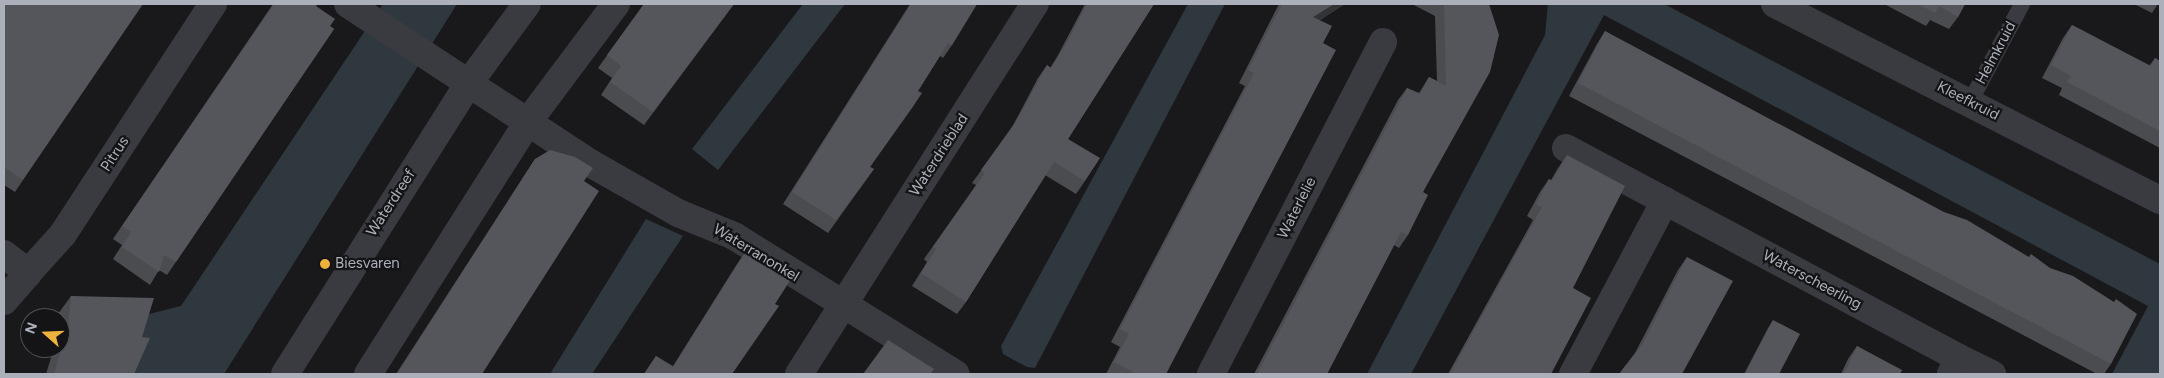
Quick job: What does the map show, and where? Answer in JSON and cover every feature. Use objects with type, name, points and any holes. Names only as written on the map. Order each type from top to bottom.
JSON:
[{"type":"street","name":"Pitrus","points":[[4,301],[63,234],[213,4]]},
{"type":"street","name":"Waterdreef","points":[[285,374],[468,84],[527,4]]},
{"type":"street","points":[[368,374],[527,123],[616,4]]},
{"type":"street","name":"Waterdrieblad","points":[[799,374],[1035,4]]},
{"type":"street","name":"Kleefkruid","points":[[1775,4],[2160,200]]},
{"type":"street","points":[[350,5],[527,123]]},
{"type":"street","name":"Waterlelie","points":[[1211,374],[1383,42]]},
{"type":"street","name":"Waterranonkel","points":[[527,123],[644,195],[734,236],[842,306],[956,374]]},
{"type":"street","name":"Waterscheerling","points":[[1566,148],[1665,201],[1955,366],[1992,374]]},
{"type":"street","points":[[1573,374],[1665,201]]},
{"type":"street","points":[[4,254],[28,273]]},
{"type":"lane","name":"Helmkruid","points":[[1970,102],[2022,4]]},
{"type":"shaded area","points":[[383,4],[457,4],[224,374],[130,374],[141,316],[181,306]]},
{"type":"shaded area","points":[[803,4],[845,4],[718,170],[692,149]]},
{"type":"shaded area","points":[[1188,4],[1225,4],[1035,368],[1027,367],[1003,354],[1001,346]]},
{"type":"shaded area","points":[[1548,4],[1664,4],[2160,264],[2160,374],[2112,374],[2148,306],[1604,15],[1411,374],[1367,374],[1545,35]]},
{"type":"shaded area","points":[[646,219],[683,236],[592,374],[550,374]]},
{"type":"building","points":[[4,4],[143,4],[23,180],[4,167]]},
{"type":"building","points":[[274,4],[318,4],[316,6],[335,19],[330,26],[334,29],[176,262],[164,255],[159,272],[122,247],[131,232],[122,226]]},
{"type":"building","points":[[644,4],[734,4],[653,112],[610,82],[621,66],[607,55]]},
{"type":"building","points":[[911,4],[977,4],[952,45],[948,43],[918,91],[922,93],[870,167],[874,169],[836,220],[792,192]]},
{"type":"building","points":[[1087,4],[1154,4],[1068,139],[1100,158],[1085,181],[1054,162],[966,302],[921,273],[936,249],[933,247],[985,173],[981,170],[1017,120],[1047,65],[1051,68]]},
{"type":"building","points":[[1282,4],[1334,4],[1313,17],[1332,26],[1323,43],[1336,50],[1166,374],[1137,374],[1114,362],[1129,334],[1120,329],[1254,73],[1248,70]]},
{"type":"building","points":[[1444,4],[1489,4],[1499,35],[1490,72],[1423,192],[1428,195],[1408,235],[1401,232],[1327,374],[1257,374],[1407,88],[1420,94],[1429,77],[1446,86]]},
{"type":"building","points":[[1918,4],[1965,4],[1958,17],[1939,6],[1935,13]]},
{"type":"building","points":[[2072,25],[2151,66],[2155,58],[2160,61],[2160,131],[2067,82],[2071,76],[2051,65]]},
{"type":"building","points":[[1605,31],[1944,212],[1967,220],[2029,257],[2031,254],[2050,268],[2073,276],[2114,302],[2116,299],[2137,314],[2111,364],[1578,83]]},
{"type":"building","points":[[550,150],[575,157],[593,168],[584,181],[599,191],[482,374],[397,374],[535,159]]},
{"type":"building","points":[[1567,155],[1625,186],[1573,288],[1591,298],[1551,374],[1533,374],[1529,372],[1528,374],[1450,374],[1542,207],[1536,204],[1549,179],[1552,181]]},
{"type":"building","points":[[746,251],[791,279],[775,304],[779,306],[732,374],[644,374],[656,356],[673,367]]},
{"type":"building","points":[[1687,257],[1733,281],[1682,374],[1620,374],[1642,345]]},
{"type":"building","points":[[71,296],[154,298],[142,337],[150,338],[134,374],[54,374],[59,358],[70,358]]},
{"type":"building","points":[[1773,320],[1800,334],[1779,374],[1745,374]]},
{"type":"building","points":[[888,340],[934,369],[930,374],[863,374]]},
{"type":"building","points":[[1857,346],[1902,370],[1900,374],[1844,374]]},
{"type":"place","name":"Biesvaren","points":[[325,264]]}]
